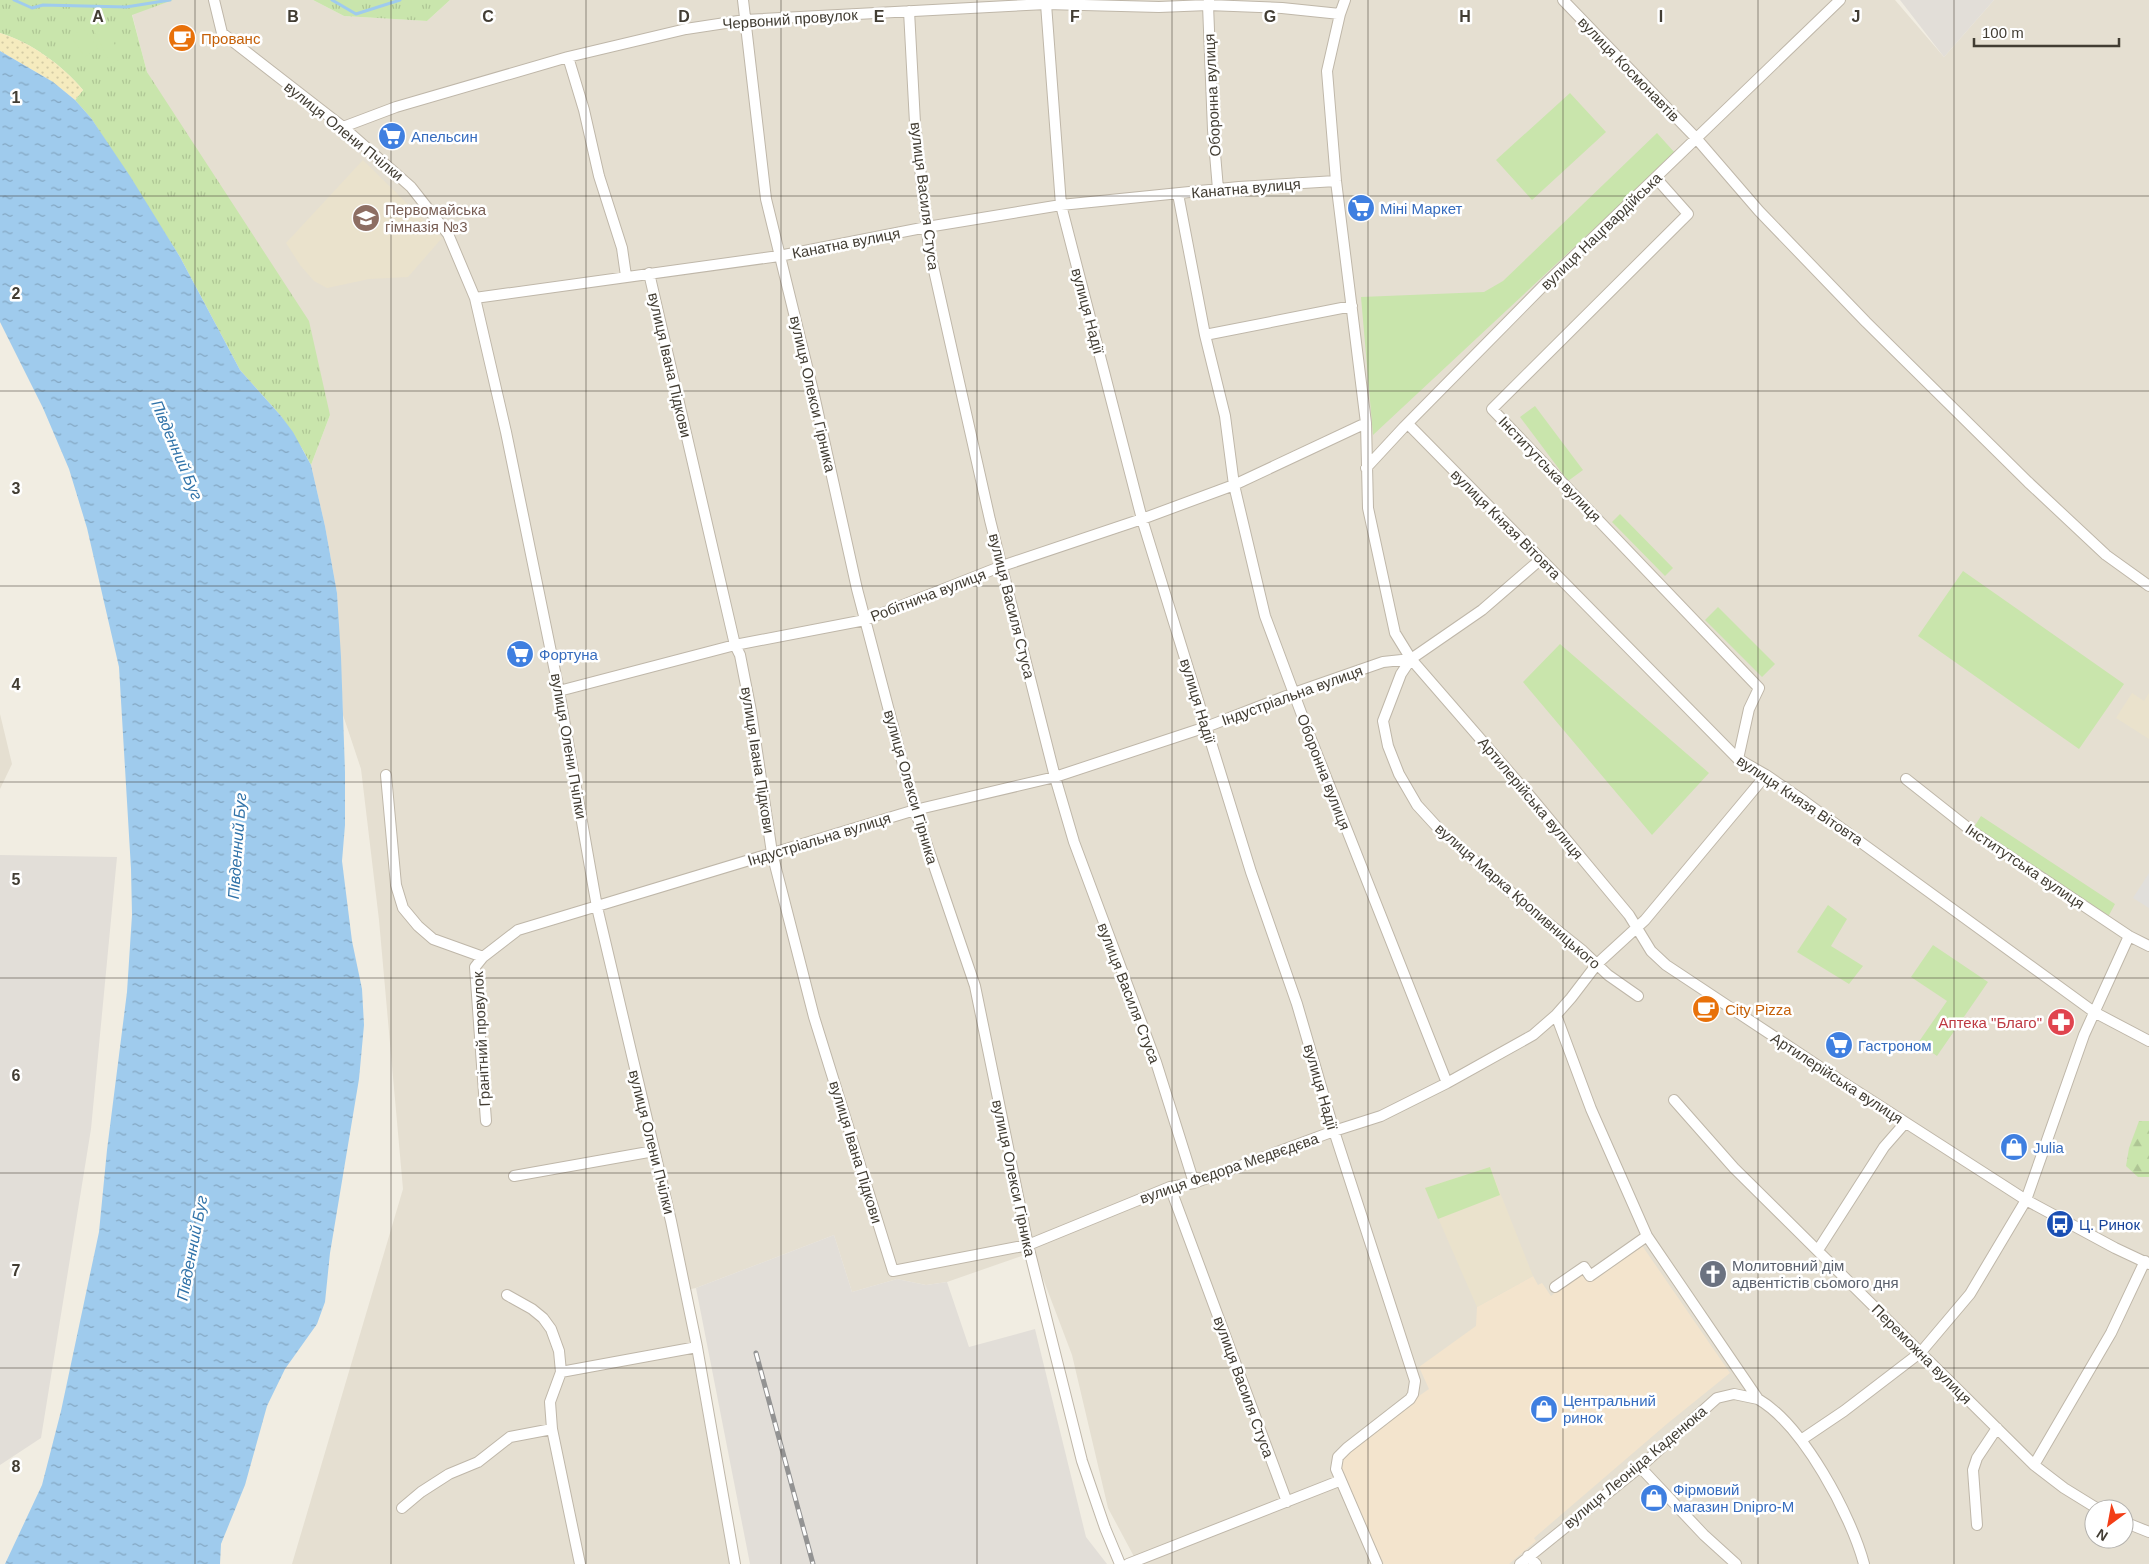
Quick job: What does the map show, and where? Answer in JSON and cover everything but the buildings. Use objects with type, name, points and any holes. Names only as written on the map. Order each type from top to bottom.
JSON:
[{"type":"street","name":"вулиця Олени Пчілки","points":[[214,0],[222,33],[343,127],[411,187],[448,234],[475,298],[506,432],[559,691],[597,907],[672,1221],[736,1564]]},
{"type":"street","name":"вулиця Олекси Гірника","points":[[743,0],[766,199],[865,620],[915,810],[975,986],[1028,1245],[1082,1461],[1105,1528],[1120,1564]]},
{"type":"street","points":[[1345,0],[1340,14],[1328,71],[1336,181],[1366,423],[1368,508],[1395,633],[1411,659],[1482,610],[1541,559]]},
{"type":"street","name":"вулиця Космонавтів","points":[[1563,0],[1696,138],[1759,211],[1866,322],[2007,462],[2106,554],[2149,586]]},
{"type":"street","name":"вулиця Нацгвардійська","points":[[1366,468],[1547,282],[1840,0]]},
{"type":"street","name":"Червоний провулок","points":[[343,127],[396,107],[568,57],[686,29],[745,20],[1047,2],[1158,7],[1208,3],[1340,14]]},
{"type":"street","name":"вулиця Надії","points":[[1047,2],[1060,204],[1142,519],[1251,872],[1297,1004],[1334,1131],[1415,1381],[1413,1394],[1402,1406],[1381,1420],[1338,1457],[1336,1470],[1339,1481]]},
{"type":"street","name":"Оборонна вулиця","points":[[1208,3],[1213,130],[1218,189]]},
{"type":"street","name":"вулиця Василя Стуса","points":[[909,11],[915,123],[929,248],[1002,566],[1055,777],[1074,842],[1156,1062],[1194,1183]]},
{"type":"street","points":[[568,57],[584,110],[599,176],[622,248],[626,276]]},
{"type":"street","name":"Інститутська вулиця","points":[[1656,178],[1688,214],[1492,409],[1759,688],[1749,709],[1738,759]]},
{"type":"street","name":"Канатна вулиця","points":[[475,298],[780,256],[927,227],[1060,204],[1218,189],[1336,181]]},
{"type":"street","name":"Оборонна вулиця","points":[[1178,194],[1205,335],[1225,416],[1234,485],[1265,616],[1447,1083]]},
{"type":"street","name":"вулиця Івана Підкови","points":[[648,273],[735,645],[740,655],[751,711],[772,853],[814,1017],[893,1271]]},
{"type":"street","points":[[1205,335],[1352,306]]},
{"type":"street","name":"Робітнича вулиця","points":[[559,691],[735,645],[865,620],[1002,566],[1142,519],[1234,485],[1366,423]]},
{"type":"street","name":"вулиця Князя Вітовта","points":[[1408,424],[1738,759],[1766,775],[2094,1012],[2149,1041]]},
{"type":"street","name":"Індустріальна вулиця","points":[[482,957],[518,930],[915,810],[1055,777],[1206,728],[1294,693],[1383,662],[1411,659]]},
{"type":"street","name":"Артилерійська вулиця","points":[[1411,659],[1530,796],[1638,928],[1651,951],[1666,964],[1905,1123],[2026,1200],[2147,1263]]},
{"type":"street","name":"вулиця Марка Кропивницького","points":[[1411,659],[1402,674],[1383,721],[1388,746],[1396,767],[1417,805],[1439,829],[1528,908],[1608,975],[1638,996]]},
{"type":"street","points":[[386,775],[396,884],[403,908],[418,926],[433,939],[482,957]]},
{"type":"street","name":"вулиця Федора Медвєдєва","points":[[893,1271],[1028,1245],[1170,1187],[1194,1183],[1334,1131],[1382,1116],[1447,1083],[1533,1035],[1556,1015],[1597,964],[1638,928],[1766,775]]},
{"type":"street","name":"Інститутська вулиця","points":[[1906,779],[1973,832],[2129,936],[2149,946]]},
{"type":"street","points":[[1801,1440],[1844,1411],[1921,1352],[1970,1294],[2026,1200],[2094,1012],[2129,936]]},
{"type":"street","name":"Гранітний провулок","points":[[482,957],[475,967],[486,1121]]},
{"type":"street","points":[[1556,1015],[1602,1135],[1647,1236],[1758,1400],[1772,1409],[1801,1440],[1838,1498],[1864,1564]]},
{"type":"street","name":"Переможна вулиця","points":[[1674,1100],[1734,1168],[2034,1465],[2084,1500]]},
{"type":"street","points":[[1818,1250],[1884,1147],[1905,1123]]},
{"type":"street","points":[[514,1176],[654,1151]]},
{"type":"street","name":"вулиця Василя Стуса","points":[[1170,1187],[1287,1502]]},
{"type":"street","points":[[1555,1287],[1584,1267],[1590,1276],[1647,1236]]},
{"type":"street","points":[[2034,1465],[2111,1333],[2147,1263]]},
{"type":"street","points":[[507,1295],[532,1309],[547,1323],[559,1351],[561,1372],[550,1402],[552,1429],[580,1564]]},
{"type":"street","points":[[561,1372],[697,1347]]},
{"type":"street","name":"вулиця Леоніда Каденюка","points":[[1520,1564],[1640,1466],[1717,1398],[1734,1394],[1758,1400]]},
{"type":"street","points":[[1977,1525],[1973,1470],[1977,1458],[1997,1428]]},
{"type":"street","points":[[402,1508],[421,1492],[448,1474],[478,1462],[510,1437],[552,1429]]},
{"type":"street","points":[[1640,1466],[1704,1535],[1736,1564]]},
{"type":"street","points":[[1128,1564],[1339,1481],[1377,1564]]},
{"type":"street","points":[[2134,1526],[2149,1532]]},
{"type":"street","points":[[1528,1556],[1536,1564]]},
{"type":"shaded area","points":[[173,0],[313,0],[344,16],[427,21],[450,0],[1895,0],[1944,57],[1994,0],[2149,0],[2149,1564],[1138,1564],[1108,1508],[1072,1355],[1033,1252],[947,1282],[926,1285],[897,1279],[852,1292],[834,1235],[696,1288],[681,1291],[730,1564],[292,1564],[403,1189],[379,920],[361,769],[343,715],[337,593],[325,526],[311,465],[330,415],[147,72],[132,14]]},
{"type":"shaded area","points":[[1900,0],[1994,0],[1944,57]]},
{"type":"shaded area","name":"Первомайська гімназія №3","points":[[363,160],[442,238],[408,277],[369,279],[327,288],[314,281],[300,265],[286,243]]},
{"type":"shaded area","points":[[2132,693],[2144,701],[2149,693],[2149,739],[2116,718]]},
{"type":"shaded area","points":[[0,714],[12,764],[0,789]]},
{"type":"shaded area","points":[[0,855],[117,857],[91,1129],[41,1438],[0,1465]]},
{"type":"shaded area","points":[[2149,873],[2149,908],[2133,898]]},
{"type":"shaded area","points":[[1490,1167],[1533,1276],[1477,1307],[1425,1188]]},
{"type":"shaded area","points":[[834,1235],[852,1292],[897,1279],[926,1285],[947,1282],[969,1347],[1035,1329],[1086,1537],[1107,1564],[750,1564],[696,1288]]},
{"type":"shaded area","name":"Центральний ринок","points":[[1641,1244],[1730,1373],[1668,1423],[1534,1538],[1536,1541],[1509,1564],[1384,1564],[1339,1471],[1344,1456],[1387,1418],[1429,1389],[1419,1367],[1476,1326],[1477,1307],[1533,1276],[1538,1285],[1542,1283],[1551,1296],[1581,1274],[1588,1282]]},
{"type":"green space","points":[[0,0],[173,0],[132,15],[147,72],[309,321],[330,415],[311,465],[281,416],[240,370],[180,257],[91,118],[75,100],[83,90],[66,72],[46,56],[12,37],[0,33]]},
{"type":"green space","points":[[313,0],[450,0],[427,21],[344,16]]},
{"type":"green space","points":[[102,19],[122,59],[111,64],[91,25]]},
{"type":"green space","points":[[83,28],[98,48],[85,57],[71,37]]},
{"type":"green space","points":[[1570,93],[1606,132],[1532,200],[1496,160]]},
{"type":"green space","points":[[1657,133],[1675,153],[1373,435],[1361,297],[1484,292],[1503,281]]},
{"type":"green space","points":[[1535,406],[1583,470],[1568,481],[1520,417]]},
{"type":"green space","points":[[1620,514],[1673,568],[1665,576],[1612,522]]},
{"type":"green space","points":[[1963,571],[2124,684],[2079,749],[1918,636]]},
{"type":"green space","points":[[1718,607],[1775,664],[1762,677],[1705,620]]},
{"type":"green space","points":[[1560,644],[1709,773],[1652,835],[1523,682]]},
{"type":"green space","points":[[1981,816],[2115,904],[2108,917],[1974,827]]},
{"type":"green space","points":[[1828,905],[1847,919],[1831,946],[1863,966],[1849,984],[1797,952]]},
{"type":"green space","points":[[1933,945],[1988,982],[1937,1056],[1918,1043],[1947,1001],[1911,977]]},
{"type":"green space","points":[[2139,1121],[2149,1121],[2149,1177],[2138,1177],[2126,1166],[2129,1148]]},
{"type":"green space","points":[[1490,1167],[1500,1195],[1438,1219],[1425,1188]]},
{"type":"sand","points":[[0,33],[24,43],[46,56],[66,72],[83,90],[75,100],[53,82],[0,51]]},
{"type":"water","name":"Південний Буг","points":[[0,51],[53,82],[75,100],[91,118],[130,176],[180,257],[240,370],[293,432],[311,465],[325,526],[337,593],[345,772],[345,825],[342,861],[352,941],[362,989],[364,1025],[359,1079],[330,1253],[325,1302],[317,1324],[285,1369],[267,1406],[245,1485],[221,1544],[220,1564],[5,1564],[42,1485],[61,1411],[99,1232],[107,1150],[127,992],[132,915],[119,667],[87,528],[69,469],[43,408],[0,322]]},
{"type":"waterway","points":[[14,0],[32,8],[43,5],[126,7],[170,0]]},
{"type":"waterway","points":[[332,0],[356,14],[400,0]]},
{"type":"railway","points":[[756,1353],[813,1564]]},
{"type":"place","name":"Прованс","points":[[182,38]]},
{"type":"place","name":"Апельсин","points":[[392,136]]},
{"type":"place","name":"Міні Маркет","points":[[1361,208]]},
{"type":"place","name":"Первомайська гімназія №3","points":[[366,218]]},
{"type":"place","name":"Фортуна","points":[[520,654]]},
{"type":"place","name":"City Pizza","points":[[1706,1009]]},
{"type":"place","name":"Аптека \"Благо\"","points":[[2061,1022]]},
{"type":"place","name":"Гастроном","points":[[1839,1045]]},
{"type":"place","name":"Julia","points":[[2014,1147]]},
{"type":"place","name":"Ц. Ринок","points":[[2060,1224]]},
{"type":"place","name":"Молитовний дім адвентістів сьомого дня","points":[[1713,1274]]},
{"type":"place","name":"Центральний ринок","points":[[1544,1409]]},
{"type":"place","name":"Фірмовий магазин Dnipro-M","points":[[1654,1498]]}]
